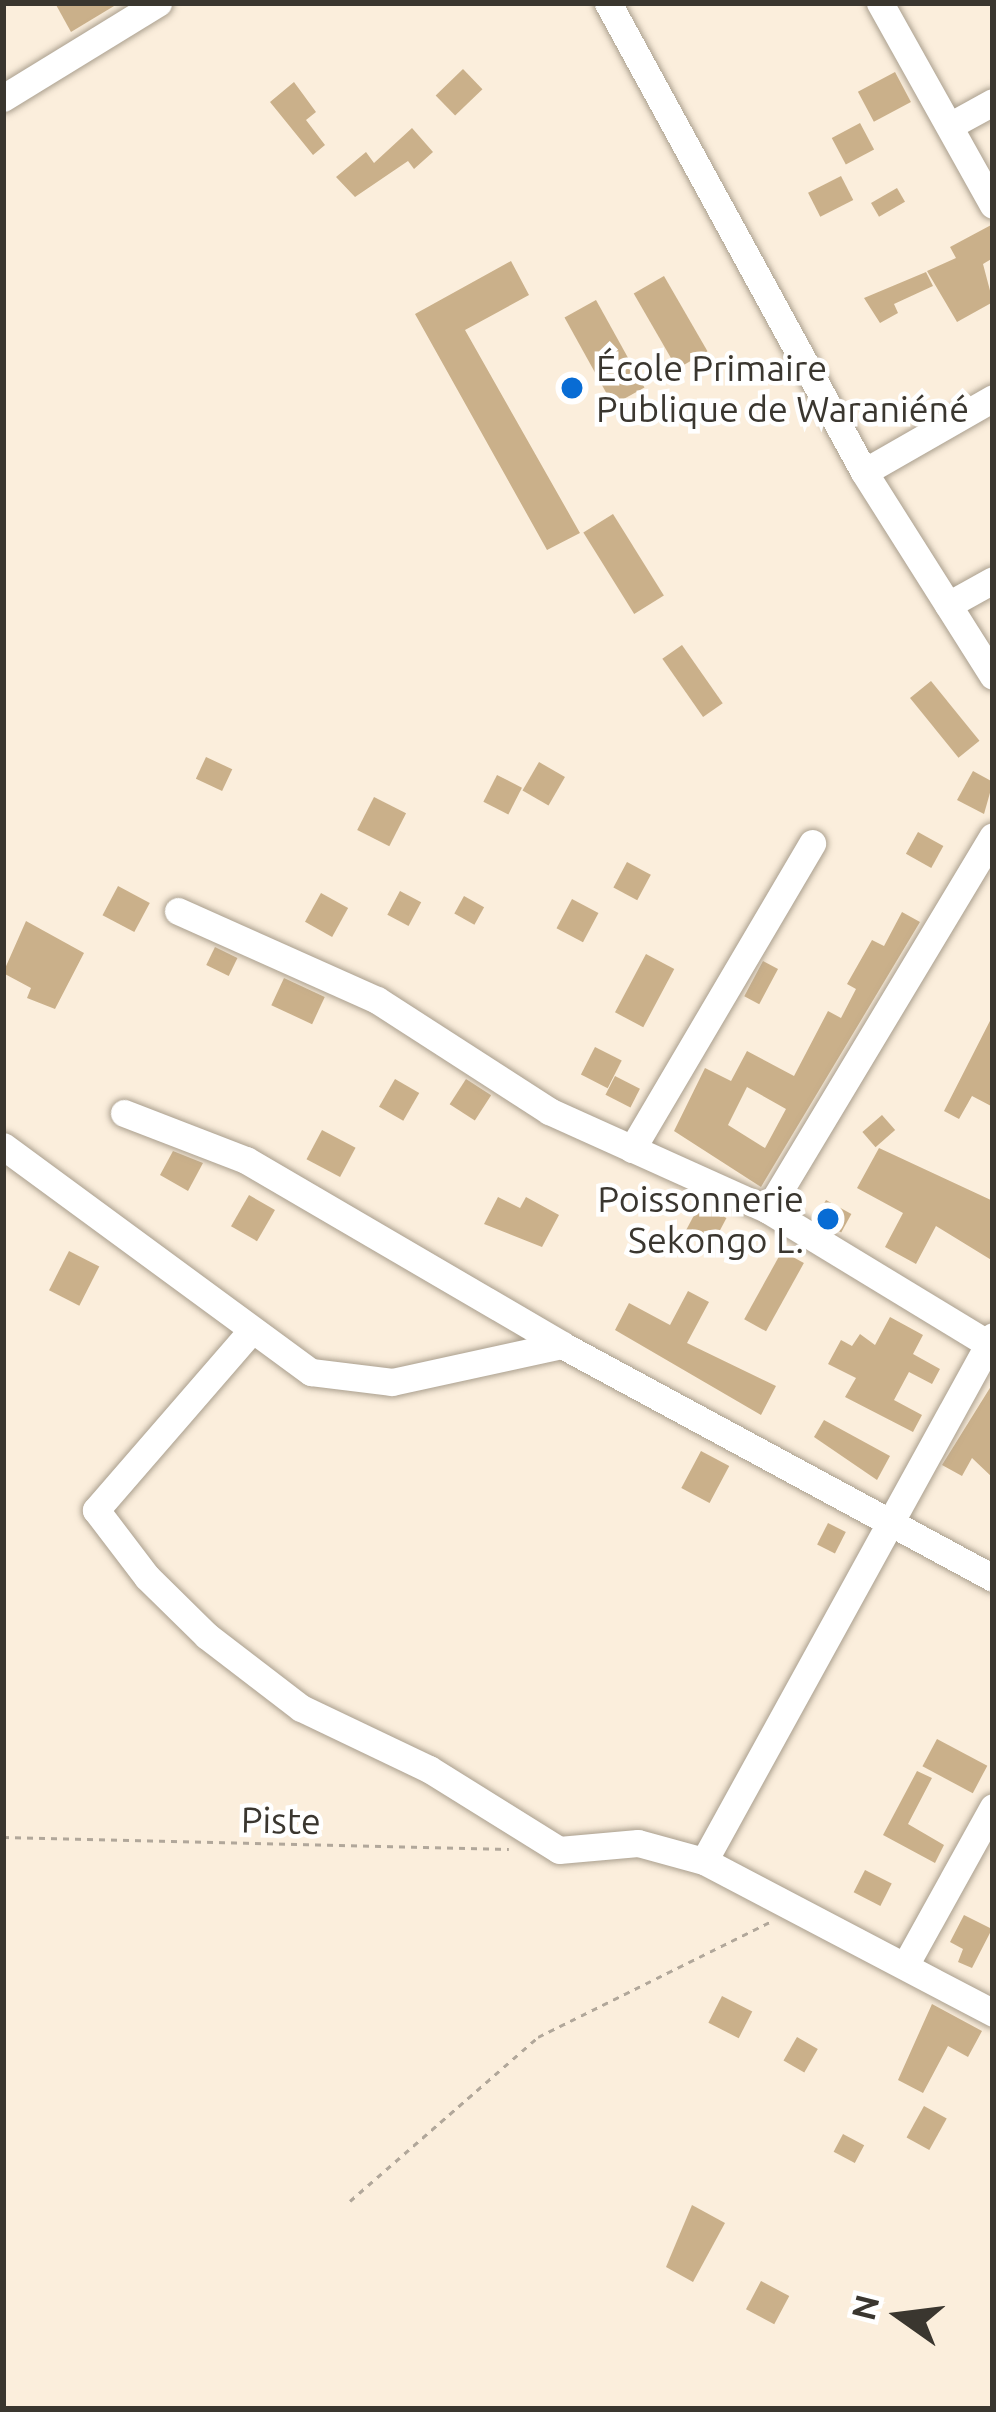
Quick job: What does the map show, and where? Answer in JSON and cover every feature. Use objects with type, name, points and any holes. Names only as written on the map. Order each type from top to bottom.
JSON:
[{"type":"street","points":[[3,98],[158,3]]},
{"type":"street","points":[[608,3],[864,472],[993,676]]},
{"type":"street","points":[[880,3],[993,205]]},
{"type":"street","points":[[950,125],[993,102]]},
{"type":"street","points":[[864,472],[993,398]]},
{"type":"street","points":[[948,605],[993,580]]},
{"type":"street","points":[[769,1210],[993,836]]},
{"type":"street","points":[[632,1148],[812,843]]},
{"type":"street","points":[[178,910],[377,1000],[549,1111],[769,1210],[991,1343],[704,1861]]},
{"type":"street","points":[[124,1113],[245,1160],[562,1345],[993,1578]]},
{"type":"street","points":[[3,1146],[311,1372],[392,1382],[562,1345]]},
{"type":"street","points":[[251,1330],[100,1502],[98,1520],[134,1563],[261,1682],[429,1769],[559,1850],[638,1843],[704,1861],[908,1962],[993,2013]]},
{"type":"street","points":[[908,1962],[993,1807]]},
{"type":"path","name":"Piste","points":[[3,1837],[512,1849]]},
{"type":"path","points":[[350,2201],[538,2037],[798,1908]]},
{"type":"building","points":[[55,3],[119,3],[71,32]]},
{"type":"building","points":[[463,69],[482,89],[455,116],[436,95]]},
{"type":"building","points":[[895,72],[911,102],[874,122],[858,92]]},
{"type":"building","points":[[294,82],[316,112],[306,120],[325,145],[313,155],[270,102]]},
{"type":"building","points":[[860,123],[874,149],[846,165],[832,138]]},
{"type":"building","points":[[412,128],[433,152],[414,169],[408,161],[355,197],[336,177],[366,152],[374,163]]},
{"type":"building","points":[[841,176],[853,200],[820,217],[808,193]]},
{"type":"building","points":[[897,188],[905,202],[879,217],[871,203]]},
{"type":"building","points":[[993,224],[993,258],[983,264],[993,302],[957,322],[927,271],[956,258],[950,247]]},
{"type":"building","points":[[511,261],[529,295],[465,330],[580,533],[547,550],[415,314]]},
{"type":"building","points":[[926,272],[933,286],[894,304],[898,313],[880,323],[864,298]]},
{"type":"building","points":[[664,276],[708,351],[677,369],[634,294]]},
{"type":"building","points":[[596,300],[644,387],[613,405],[565,317]]},
{"type":"building","points":[[613,514],[664,595],[634,614],[583,533]]},
{"type":"building","points":[[682,645],[723,703],[703,717],[662,659]]},
{"type":"building","points":[[931,681],[979,741],[958,758],[910,698]]},
{"type":"building","points":[[206,757],[232,769],[222,791],[196,779]]},
{"type":"building","points":[[539,762],[565,777],[548,806],[522,791]]},
{"type":"building","points":[[973,771],[993,782],[984,814],[957,800]]},
{"type":"building","points":[[497,775],[522,788],[508,814],[483,802]]},
{"type":"building","points":[[374,797],[406,813],[389,846],[357,830]]},
{"type":"building","points":[[918,832],[943,846],[931,868],[906,854]]},
{"type":"building","points":[[627,862],[651,875],[637,900],[613,888]]},
{"type":"building","points":[[118,886],[150,903],[134,932],[103,915]]},
{"type":"building","points":[[400,891],[421,902],[409,926],[387,915]]},
{"type":"building","points":[[321,893],[348,908],[332,937],[305,922]]},
{"type":"building","points":[[464,896],[484,907],[474,925],[454,913]]},
{"type":"building","points":[[572,899],[598,913],[583,942],[557,928]]},
{"type":"building","points":[[902,912],[920,922],[761,1187],[674,1131],[705,1068],[731,1081],[747,1051],[794,1076],[828,1011],[841,1018],[856,989],[847,984],[872,940],[884,946]],"holes":[[[747,1087],[786,1109],[765,1148],[728,1125]]]},
{"type":"building","points":[[26,921],[84,953],[55,1009],[27,998],[31,988],[3,973]]},
{"type":"building","points":[[215,947],[237,958],[229,976],[206,965]]},
{"type":"building","points":[[646,954],[674,969],[643,1027],[615,1012]]},
{"type":"building","points":[[763,961],[778,969],[759,1004],[744,996]]},
{"type":"building","points":[[284,978],[325,997],[312,1024],[271,1005]]},
{"type":"building","points":[[993,1015],[993,1107],[972,1096],[959,1119],[944,1111]]},
{"type":"building","points":[[595,1047],[622,1061],[608,1088],[581,1075]]},
{"type":"building","points":[[615,1076],[640,1089],[630,1107],[605,1095]]},
{"type":"building","points":[[395,1079],[419,1093],[403,1121],[379,1107]]},
{"type":"building","points":[[466,1079],[491,1095],[475,1120],[450,1104]]},
{"type":"building","points":[[882,1115],[895,1130],[875,1147],[862,1132]]},
{"type":"building","points":[[322,1130],[356,1148],[340,1177],[307,1159]]},
{"type":"building","points":[[879,1148],[993,1201],[993,1261],[936,1226],[916,1264],[885,1247],[903,1213],[857,1188]]},
{"type":"building","points":[[173,1151],[203,1163],[188,1191],[160,1175]]},
{"type":"building","points":[[249,1195],[275,1210],[257,1241],[231,1226]]},
{"type":"building","points":[[498,1197],[520,1208],[526,1197],[559,1215],[542,1247],[484,1224]]},
{"type":"building","points":[[826,1200],[851,1214],[841,1232],[816,1218]]},
{"type":"building","points":[[700,1204],[726,1218],[711,1248],[684,1234]]},
{"type":"building","points":[[69,1251],[99,1266],[79,1306],[49,1290]]},
{"type":"building","points":[[782,1251],[804,1263],[766,1331],[744,1319]]},
{"type":"building","points":[[688,1291],[709,1302],[687,1343],[776,1386],[761,1415],[615,1330],[629,1303],[670,1325]]},
{"type":"building","points":[[890,1317],[923,1335],[913,1354],[940,1369],[932,1384],[909,1372],[894,1400],[922,1415],[913,1432],[845,1397],[856,1378],[828,1364],[841,1340],[852,1346],[860,1334],[875,1345]]},
{"type":"building","points":[[993,1383],[993,1478],[972,1458],[962,1476],[942,1465]]},
{"type":"building","points":[[824,1420],[890,1456],[877,1480],[814,1437]]},
{"type":"building","points":[[701,1451],[729,1466],[710,1503],[681,1488]]},
{"type":"building","points":[[828,1523],[846,1532],[835,1553],[817,1544]]},
{"type":"building","points":[[937,1739],[987,1766],[973,1793],[922,1766]]},
{"type":"building","points":[[917,1771],[932,1778],[908,1824],[944,1845],[935,1863],[883,1835]]},
{"type":"building","points":[[865,1870],[892,1884],[880,1906],[854,1892]]},
{"type":"building","points":[[964,1915],[992,1929],[972,1968],[958,1962],[963,1949],[950,1942]]},
{"type":"building","points":[[722,1996],[752,2011],[739,2038],[708,2023]]},
{"type":"building","points":[[932,2004],[982,2031],[968,2057],[948,2046],[923,2093],[898,2080]]},
{"type":"building","points":[[797,2037],[818,2049],[804,2072],[784,2060]]},
{"type":"building","points":[[924,2106],[947,2119],[929,2150],[907,2137]]},
{"type":"building","points":[[843,2134],[864,2145],[855,2163],[834,2152]]},
{"type":"building","points":[[692,2205],[725,2223],[693,2282],[666,2267]]},
{"type":"building","points":[[761,2281],[789,2296],[774,2324],[746,2309]]},
{"type":"place","name":"École Primaire Publique de Waraniéné","points":[[572,388]]},
{"type":"place","name":"Poissonnerie Sekongo L.","points":[[828,1219]]}]
